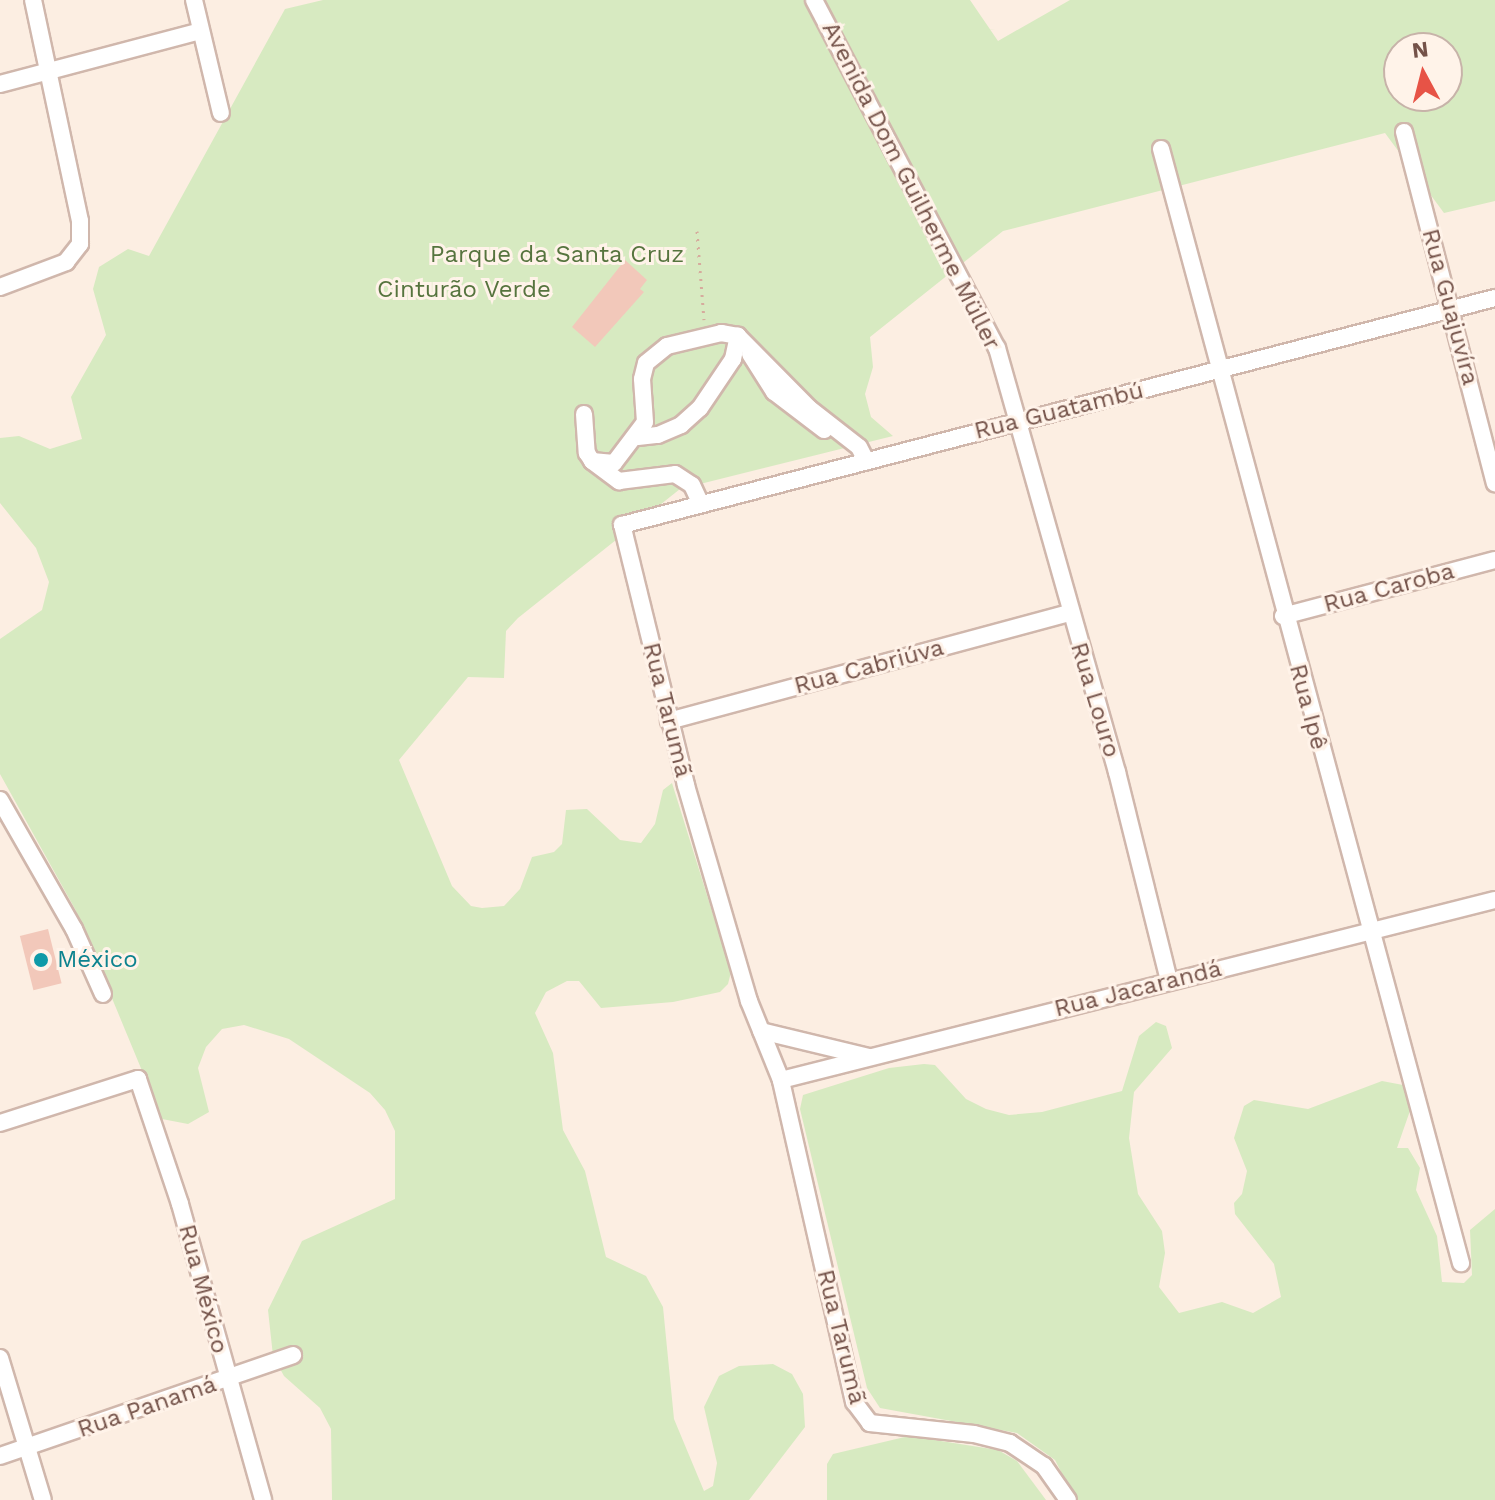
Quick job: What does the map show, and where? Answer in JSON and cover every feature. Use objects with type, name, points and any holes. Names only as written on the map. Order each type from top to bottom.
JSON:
[{"type":"street","points":[[0,287],[66,262],[80,244],[80,221],[46,73],[33,0]]},
{"type":"street","points":[[194,0],[221,113]]},
{"type":"street","name":"Avenida Dom Guilherme Müller","points":[[814,0],[983,316],[1019,420]]},
{"type":"street","points":[[0,84],[200,31]]},
{"type":"street","name":"Rua Guajuvíra","points":[[1404,132],[1495,483]]},
{"type":"street","name":"Rua Ipê","points":[[1161,149],[1283,616],[1461,1263]]},
{"type":"street","name":"Rua Guatambú","points":[[622,525],[1495,298]]},
{"type":"street","points":[[592,461],[614,463],[638,437],[645,422],[642,379],[646,363],[667,346],[706,336],[742,340]]},
{"type":"street","points":[[638,437],[681,425],[700,408],[742,340]]},
{"type":"street","points":[[742,340],[781,399],[815,425],[848,438],[866,461]]},
{"type":"street","points":[[584,414],[584,443],[592,461],[619,481],[675,474],[692,485],[701,504]]},
{"type":"street","name":"Rua Louro","points":[[1019,420],[1068,613],[1117,772],[1169,981]]},
{"type":"street","name":"Rua Tarumã","points":[[622,525],[669,721],[761,1031],[781,1080],[860,1415],[883,1426],[974,1434],[1010,1443],[1044,1466],[1068,1500]]},
{"type":"street","name":"Rua Caroba","points":[[1283,616],[1495,560]]},
{"type":"street","name":"Rua Cabriúva","points":[[669,721],[1068,613]]},
{"type":"street","points":[[0,800],[74,929],[103,994]]},
{"type":"street","name":"Rua Jacarandá","points":[[781,1080],[1495,900]]},
{"type":"street","points":[[761,1031],[871,1057]]},
{"type":"street","name":"Rua México","points":[[0,1123],[138,1079],[180,1204],[263,1500]]},
{"type":"street","name":"Rua Panamá","points":[[0,1456],[293,1355]]},
{"type":"street","points":[[0,1358],[43,1500]]},
{"type":"path","points":[[697,231],[706,336]]},
{"type":"green space","name":"Cinturão Verde","points":[[323,0],[970,0],[998,41],[1070,0],[1495,0],[1495,201],[1444,213],[1385,133],[1003,231],[870,337],[873,367],[865,394],[871,417],[893,436],[680,489],[518,618],[506,631],[504,678],[468,677],[399,760],[452,886],[471,906],[482,908],[504,906],[520,889],[532,857],[554,852],[562,844],[566,810],[587,809],[620,840],[641,843],[655,824],[663,790],[672,783],[731,972],[728,984],[720,992],[673,1002],[601,1008],[579,981],[567,981],[546,992],[535,1013],[553,1053],[563,1130],[585,1171],[606,1257],[646,1276],[663,1307],[674,1419],[704,1491],[713,1486],[717,1463],[704,1407],[719,1376],[739,1366],[773,1364],[792,1374],[803,1394],[805,1427],[749,1500],[332,1500],[331,1429],[320,1408],[284,1376],[273,1356],[268,1310],[302,1241],[395,1199],[395,1131],[385,1110],[370,1093],[289,1039],[244,1025],[222,1029],[206,1047],[198,1068],[209,1112],[188,1124],[162,1119],[75,909],[0,774],[0,639],[42,610],[49,582],[36,548],[0,503],[0,438],[19,436],[50,449],[82,439],[71,397],[106,335],[93,289],[99,267],[128,249],[149,256],[285,9]]},
{"type":"green space","points":[[1156,1022],[1166,1026],[1172,1048],[1134,1092],[1129,1138],[1138,1194],[1162,1231],[1165,1253],[1159,1287],[1179,1313],[1222,1302],[1253,1313],[1281,1297],[1274,1264],[1235,1214],[1234,1203],[1242,1194],[1247,1171],[1234,1138],[1244,1106],[1254,1100],[1308,1109],[1382,1081],[1403,1085],[1412,1105],[1397,1148],[1408,1148],[1420,1168],[1416,1190],[1437,1236],[1442,1282],[1464,1283],[1472,1275],[1470,1230],[1495,1209],[1495,1500],[1066,1500],[1074,1497],[1055,1460],[1017,1433],[880,1408],[867,1388],[800,1109],[803,1095],[889,1068],[924,1064],[935,1065],[966,1099],[986,1109],[1009,1115],[1042,1112],[1122,1091],[1139,1036]]},
{"type":"green space","points":[[909,1436],[998,1450],[1017,1461],[1046,1500],[827,1500],[827,1464],[833,1454]]},
{"type":"building","points":[[625,260],[647,280],[640,289],[644,292],[595,347],[572,327]]},
{"type":"building","name":"México","points":[[48,929],[62,983],[33,990],[20,936]]},
{"type":"place","name":"México","points":[[41,960]]},
{"type":"park label","name":"Parque da Santa Cruz","points":[[557,255]]}]
